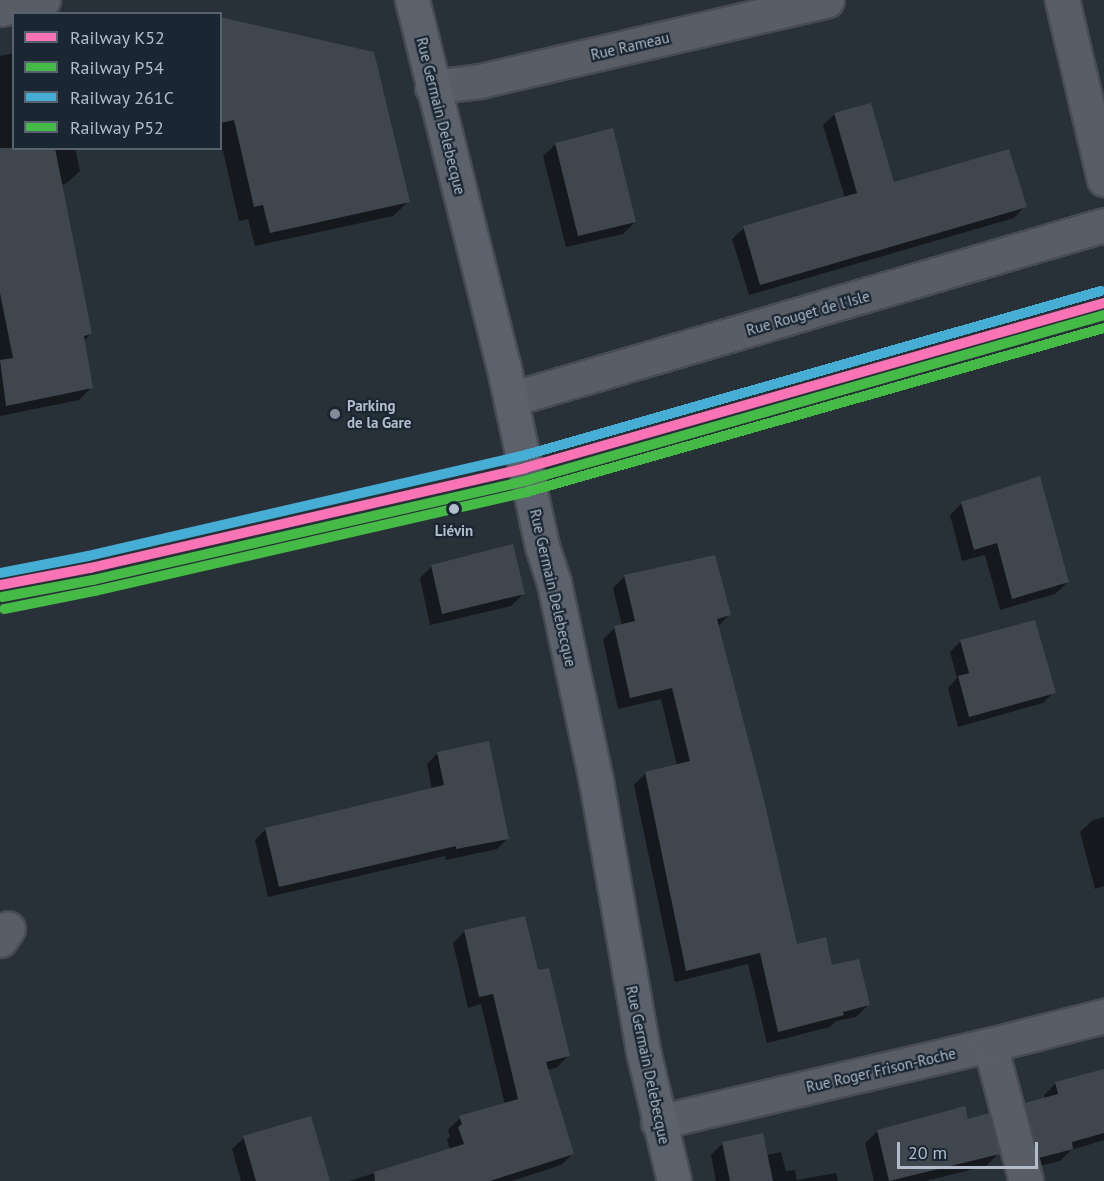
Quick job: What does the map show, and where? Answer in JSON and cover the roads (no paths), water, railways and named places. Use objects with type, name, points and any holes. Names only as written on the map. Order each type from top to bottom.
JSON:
[{"type":"street","points":[[0,9],[43,0]]},
{"type":"street","name":"Rue Germain Delebecque","points":[[412,0],[511,399],[542,546],[554,583],[596,781],[644,1055],[658,1122],[674,1181]]},
{"type":"street","name":"Rue Rameau","points":[[432,87],[480,81],[827,0]]},
{"type":"street","points":[[1062,0],[1104,178]]},
{"type":"street","name":"Rue Rouget de l'Isle","points":[[511,399],[1104,225]]},
{"type":"street","name":"Rue Roger Frison-Roche","points":[[658,1122],[990,1045],[1104,1016]]},
{"type":"street","points":[[990,1045],[1026,1181]]},
{"type":"rail line","name":"261C","points":[[0,573],[88,556],[522,456],[1101,291]]},
{"type":"rail line","name":"K52","points":[[0,585],[90,568],[525,468],[1104,303]]},
{"type":"rail line","name":"P54","points":[[2,597],[93,580],[528,480],[1104,315]]},
{"type":"rail line","name":"P52","points":[[4,609],[95,591],[530,491],[1104,328]]},
{"type":"place","name":"Parking de la Gare","points":[[335,414]]},
{"type":"place","name":"Liévin","points":[[454,509]]}]
